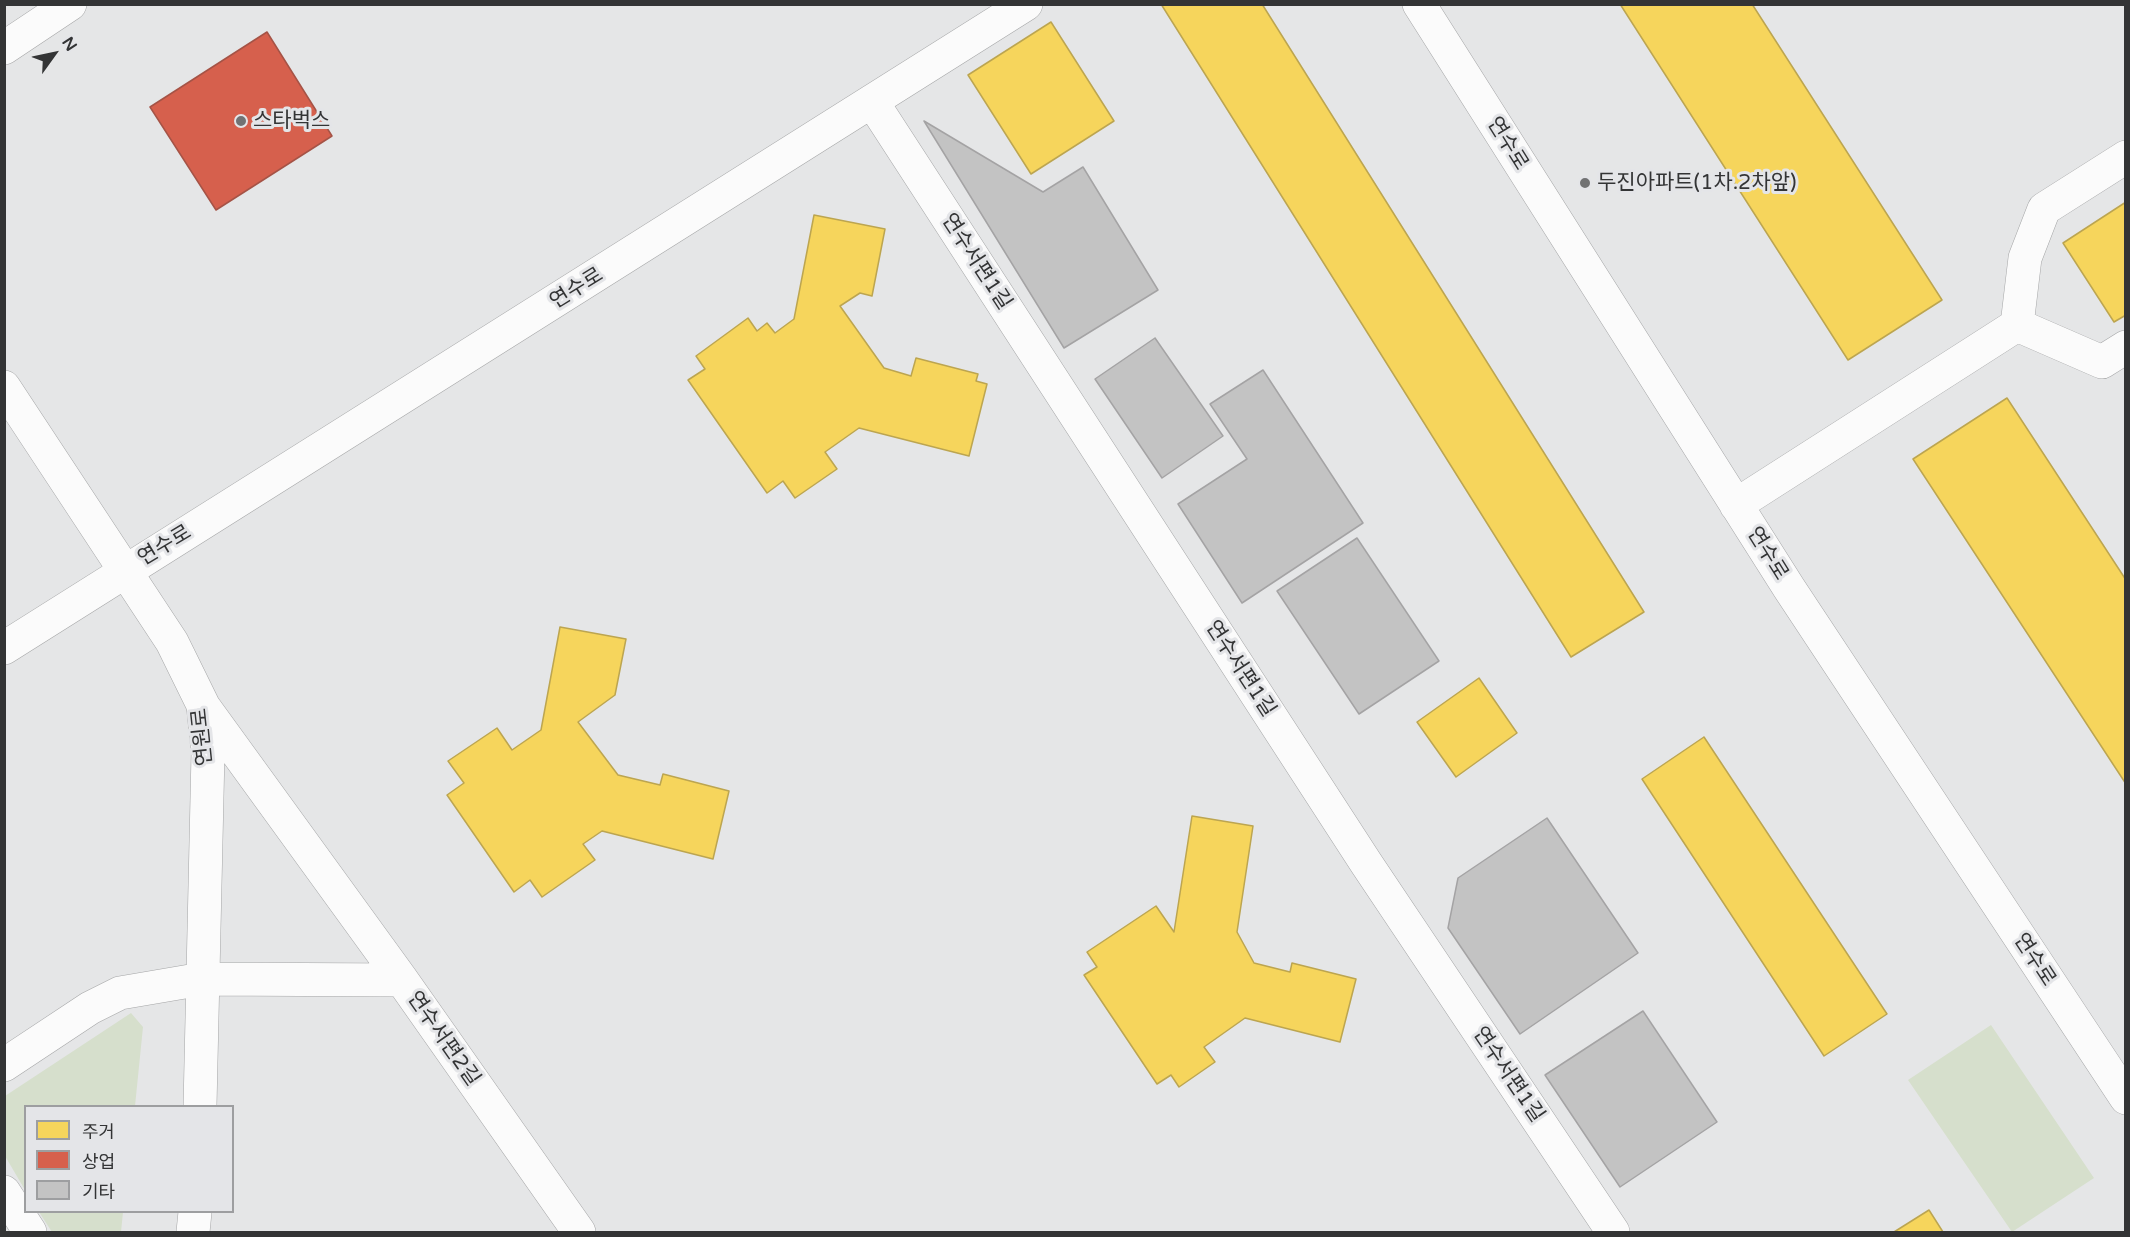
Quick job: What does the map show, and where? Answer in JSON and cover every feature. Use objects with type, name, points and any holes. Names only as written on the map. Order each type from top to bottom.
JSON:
[{"type":"street","points":[[4,48],[70,4]]},
{"type":"street","name":"연수로","points":[[4,648],[873,103],[1026,4]]},
{"type":"street","name":"연수로","points":[[1419,4],[1736,505],[2126,1098]]},
{"type":"street","name":"연수서편1길","points":[[873,103],[1359,853],[1613,1233]]},
{"type":"street","points":[[2017,325],[2025,258],[2044,209],[2126,157]]},
{"type":"street","points":[[1736,505],[2017,325]]},
{"type":"street","points":[[2017,325],[2102,362],[2126,347]]},
{"type":"street","name":"연원로","points":[[4,387],[172,642],[202,705],[208,753],[200,1105]]},
{"type":"street","points":[[202,705],[402,980]]},
{"type":"street","name":"연수서편2길","points":[[4,1065],[90,1008],[120,993],[202,979],[402,980],[579,1233]]},
{"type":"street","points":[[4,1192],[30,1233]]},
{"type":"street","points":[[193,1233],[195,1213]]},
{"type":"green space","points":[[131,1013],[143,1027],[135,1105],[24,1105],[24,1188],[5,1156],[5,1096]]},
{"type":"green space","points":[[1991,1025],[2094,1178],[2012,1232],[1908,1080]]},
{"type":"green space","points":[[40,1213],[123,1213],[121,1232],[52,1232]]},
{"type":"building: 주거","points":[[1161,4],[1262,4],[1644,612],[1571,657]]},
{"type":"building: 주거","points":[[1620,4],[1752,4],[1942,300],[1848,360]]},
{"type":"building: 주거","points":[[1051,22],[1114,121],[1031,174],[968,75]]},
{"type":"building: 주거","points":[[2126,202],[2126,315],[2114,322],[2063,243]]},
{"type":"building: 주거","points":[[814,215],[885,229],[872,296],[860,293],[840,306],[884,368],[911,376],[916,358],[978,374],[976,381],[987,384],[969,456],[859,428],[825,452],[837,469],[795,498],[783,481],[767,493],[688,380],[705,369],[696,356],[748,318],[757,331],[767,323],[775,333],[794,319]]},
{"type":"building: 주거","points":[[2007,398],[2126,580],[2126,784],[1913,459]]},
{"type":"building: 주거","points":[[560,627],[626,639],[615,695],[578,722],[618,775],[660,785],[663,774],[729,791],[713,859],[602,831],[583,844],[595,860],[542,897],[530,880],[514,892],[447,795],[464,783],[448,761],[497,728],[512,750],[541,730]]},
{"type":"building: 주거","points":[[1479,678],[1517,733],[1456,777],[1417,722]]},
{"type":"building: 주거","points":[[1704,737],[1887,1014],[1824,1056],[1642,779]]},
{"type":"building: 주거","points":[[1192,816],[1253,826],[1237,932],[1254,963],[1290,972],[1292,963],[1356,979],[1340,1042],[1245,1018],[1204,1047],[1215,1062],[1179,1087],[1171,1075],[1157,1084],[1084,975],[1097,967],[1087,952],[1156,906],[1174,932]]},
{"type":"building: 주거","points":[[1929,1210],[1943,1232],[1894,1232]]},
{"type":"building: 상업","name":"스타벅스","points":[[267,32],[332,136],[216,210],[150,107]]},
{"type":"building: 기타","points":[[924,121],[1043,192],[1083,167],[1158,290],[1064,348]]},
{"type":"building: 기타","points":[[1155,338],[1223,436],[1162,478],[1095,379]]},
{"type":"building: 기타","points":[[1263,370],[1363,523],[1242,603],[1178,504],[1247,459],[1210,404]]},
{"type":"building: 기타","points":[[1357,538],[1439,661],[1359,714],[1277,591]]},
{"type":"building: 기타","points":[[1547,818],[1638,953],[1520,1034],[1448,928],[1458,878]]},
{"type":"building: 기타","points":[[1643,1011],[1717,1122],[1620,1187],[1545,1075]]},
{"type":"place","name":"스타벅스","points":[[241,121]]},
{"type":"place","name":"두진아파트(1차.2차앞)","points":[[1585,183]]}]
